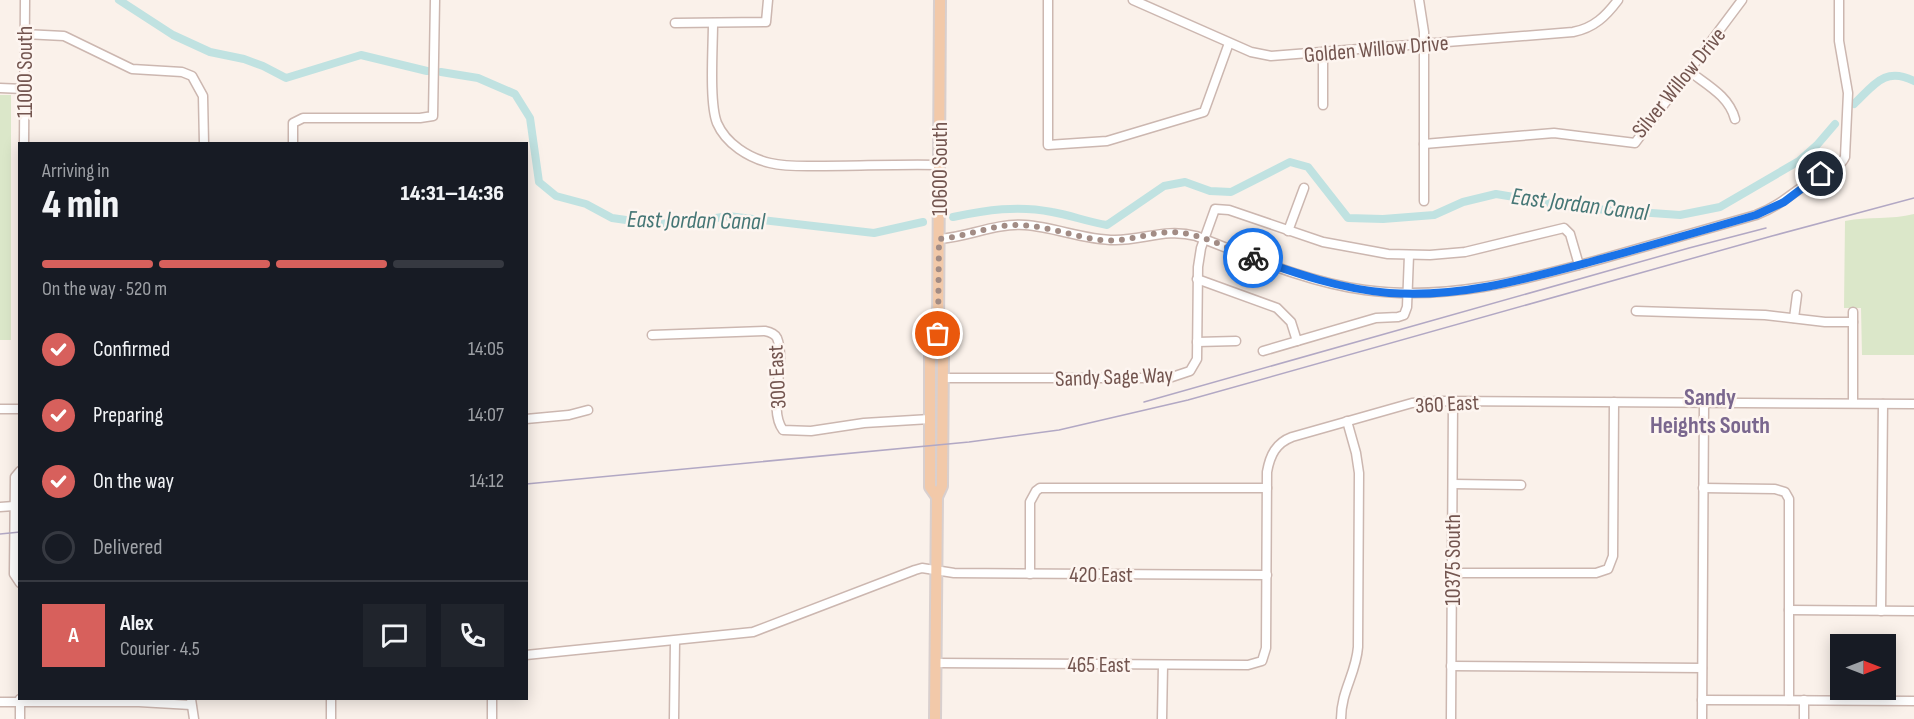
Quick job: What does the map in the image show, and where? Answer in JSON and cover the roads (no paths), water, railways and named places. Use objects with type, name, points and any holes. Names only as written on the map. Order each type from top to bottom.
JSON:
[{"type":"main road","name":"10600 South","points":[[935,719],[937,497],[942,486],[943,378],[943,352],[938,337],[940,0]]},
{"type":"main road","name":"10600 South","points":[[937,497],[930,487],[930,352],[938,337]]},
{"type":"street","name":"11000 South","points":[[24,142],[25,0]]},
{"type":"street","points":[[293,142],[293,123],[309,118],[433,116],[435,0]]},
{"type":"street","points":[[675,23],[766,22],[768,0]]},
{"type":"street","points":[[1048,0],[1048,145],[1107,141],[1204,112],[1229,43]]},
{"type":"street","name":"Golden Willow Drive","points":[[1133,0],[1229,43],[1264,56],[1580,30],[1600,21],[1618,0]]},
{"type":"street","points":[[1419,0],[1424,44],[1424,201]]},
{"type":"street","name":"Silver Willow Drive","points":[[1424,144],[1554,133],[1635,143],[1742,0]]},
{"type":"street","points":[[939,239],[1014,225],[1035,226],[1101,240],[1127,240],[1173,232],[1204,239],[1317,280],[1365,290],[1408,294],[1452,292],[1494,286],[1579,265],[1756,215],[1784,202],[1812,180],[1843,163],[1848,98],[1839,41],[1839,0]]},
{"type":"street","points":[[713,23],[714,113],[722,132],[748,155],[771,164],[794,166],[939,165]]},
{"type":"street","points":[[24,34],[64,36],[125,67],[140,71],[182,72],[192,76],[197,83],[204,104],[204,142]]},
{"type":"street","points":[[1323,52],[1323,105]]},
{"type":"street","points":[[1689,71],[1726,99],[1735,119]]},
{"type":"street","points":[[0,88],[24,89]]},
{"type":"street","points":[[1304,188],[1288,231],[1323,242],[1355,249],[1409,255],[1448,254],[1482,249],[1564,228],[1569,232],[1579,265]]},
{"type":"street","name":"Sandy Sage Way","points":[[943,378],[1164,378],[1187,373],[1197,359],[1199,256],[1215,209],[1229,210],[1288,231]]},
{"type":"street","points":[[1263,351],[1376,318],[1401,316],[1407,310],[1409,255]]},
{"type":"street","points":[[1197,279],[1277,308],[1291,322],[1297,341]]},
{"type":"street","points":[[1794,318],[1797,295]]},
{"type":"street","points":[[1636,311],[1794,318],[1825,322],[1853,317],[1853,403]]},
{"type":"street","name":"300 East","points":[[652,335],[765,331],[772,333],[777,338],[778,346],[777,404],[780,426],[783,430],[799,431],[864,423],[930,419]]},
{"type":"street","points":[[1197,342],[1236,341]]},
{"type":"street","name":"360 East","points":[[1262,661],[1266,648],[1269,464],[1280,443],[1292,436],[1412,403],[1453,401],[1914,404]]},
{"type":"street","name":"10375 South","points":[[1451,719],[1453,401]]},
{"type":"street","points":[[1452,573],[1596,573],[1608,569],[1613,556],[1614,402]]},
{"type":"street","points":[[1702,719],[1704,403]]},
{"type":"street","points":[[1881,610],[1883,404]]},
{"type":"street","points":[[0,409],[18,409]]},
{"type":"street","points":[[528,419],[569,415],[588,410]]},
{"type":"street","points":[[1341,715],[1344,693],[1354,669],[1358,647],[1359,473],[1347,421]]},
{"type":"street","points":[[18,473],[15,477],[14,506],[14,574],[18,580]]},
{"type":"street","points":[[1452,484],[1521,485]]},
{"type":"street","points":[[1030,574],[1030,502],[1036,491],[1045,487],[1267,488]]},
{"type":"street","points":[[1704,488],[1775,489],[1785,492],[1789,499],[1789,700]]},
{"type":"street","points":[[0,507],[14,506]]},
{"type":"street","name":"420 East","points":[[528,655],[741,634],[765,628],[922,568],[954,573],[1266,575]]},
{"type":"street","points":[[1789,610],[1914,611]]},
{"type":"street","points":[[674,719],[675,641]]},
{"type":"street","name":"465 East","points":[[936,663],[1248,665],[1262,661]]},
{"type":"street","points":[[1162,664],[1162,719]]},
{"type":"street","points":[[1451,666],[1702,668]]},
{"type":"street","points":[[331,700],[331,719]]},
{"type":"street","points":[[492,700],[492,719]]},
{"type":"street","points":[[1702,700],[1914,701]]},
{"type":"street","points":[[1804,700],[1804,719]]},
{"type":"street","points":[[20,701],[20,719]]},
{"type":"street","points":[[0,702],[191,702],[194,719]]},
{"type":"waterway","name":"East Jordan Canal","points":[[119,0],[173,35],[210,52],[244,59],[263,66],[286,78],[361,55],[427,71]]},
{"type":"waterway","name":"East Jordan Canal","points":[[441,72],[478,78],[515,94],[530,118],[539,182],[556,196],[586,204],[612,218],[654,224],[692,222],[728,216],[874,233],[923,222]]},
{"type":"waterway","name":"East Jordan Canal","points":[[1854,104],[1874,84],[1888,77],[1904,77],[1914,81]]},
{"type":"waterway","name":"East Jordan Canal","points":[[953,217],[990,210],[1027,209],[1059,213],[1107,225],[1164,186],[1185,182],[1210,191],[1231,192],[1290,162],[1308,167],[1348,218],[1383,219],[1434,215],[1463,202],[1496,194],[1580,208],[1680,215],[1720,207],[1799,161],[1835,124]]},
{"type":"tram line","points":[[528,484],[969,442],[1059,430],[1188,400],[1914,198]]},
{"type":"tram line","points":[[1144,402],[1766,228]]},
{"type":"tram line","points":[[0,534],[18,532]]},
{"type":"district","name":"Sandy Heights South","points":[[1710,411]]}]
